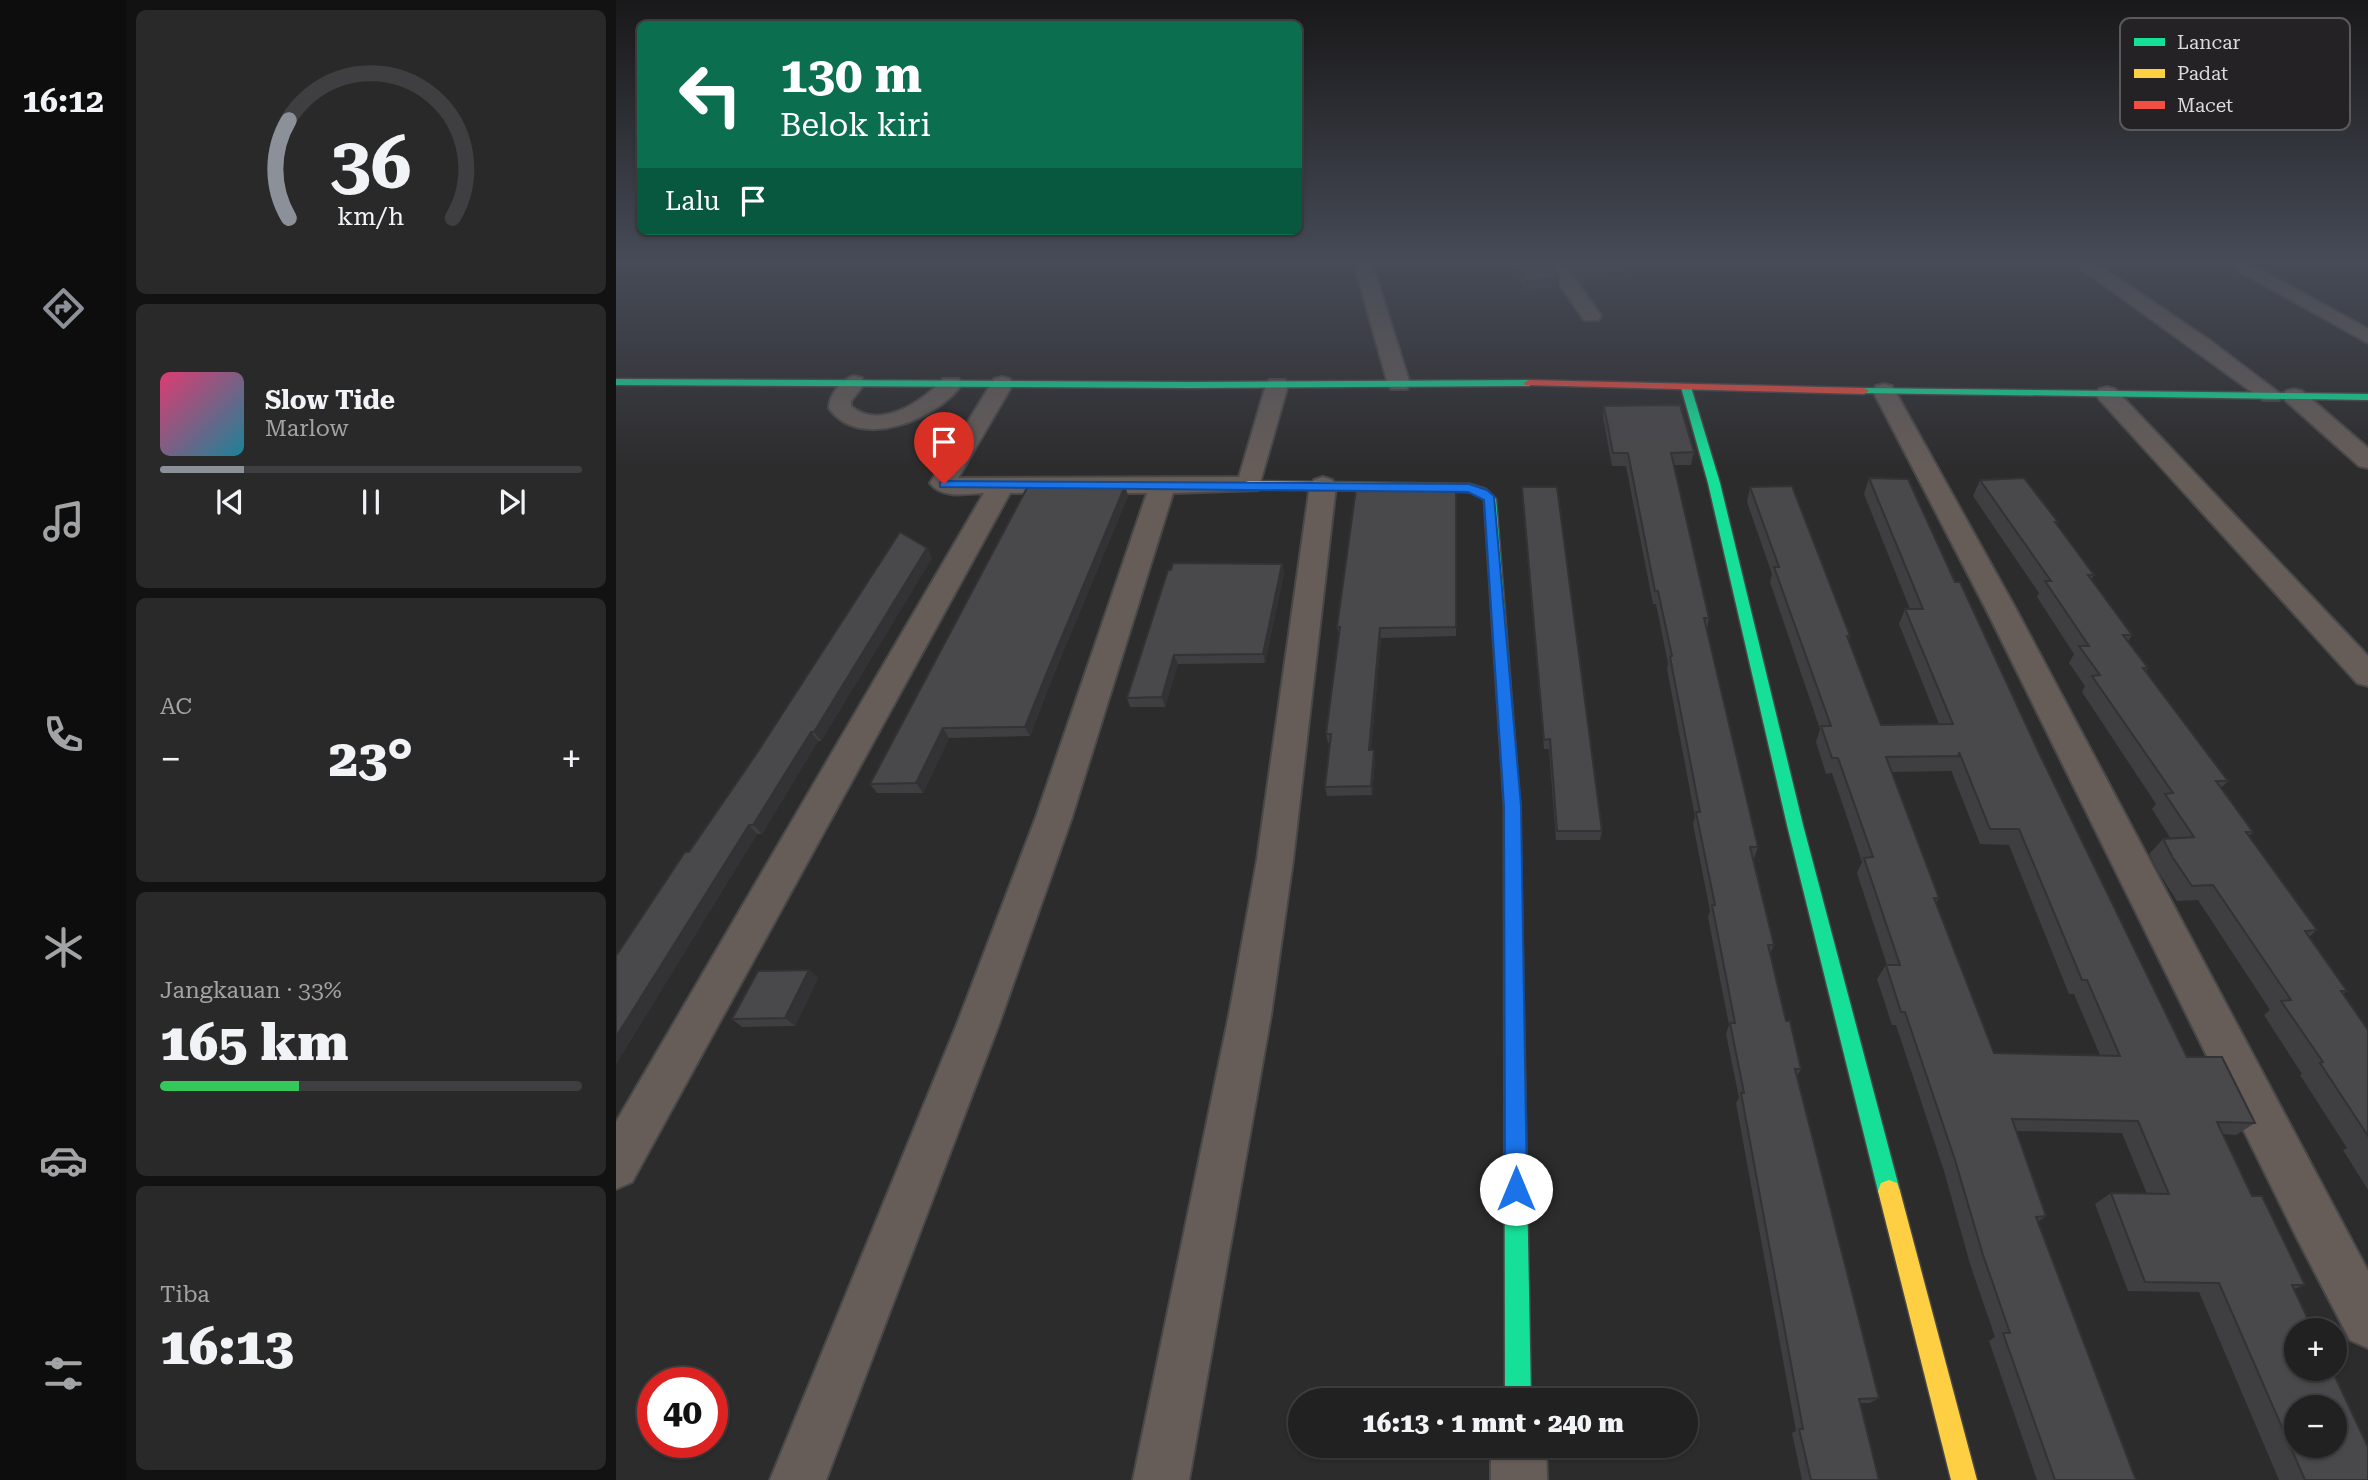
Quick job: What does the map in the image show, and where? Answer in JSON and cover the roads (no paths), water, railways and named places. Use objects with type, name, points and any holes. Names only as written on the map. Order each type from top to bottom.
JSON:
[{"type":"street","points":[[1383,329],[1399,384]]},
{"type":"street","points":[[2180,329],[2283,396],[2368,461]]},
{"type":"street","points":[[616,382],[1277,385],[1533,383],[1884,391],[2368,397]]},
{"type":"street","points":[[854,383],[840,401],[840,408],[852,418],[864,420],[894,418],[923,408],[934,402],[951,384]]},
{"type":"street","points":[[1002,384],[943,483],[948,486],[1324,485],[1469,488],[1486,495],[1492,510],[1512,806],[1518,1388]]},
{"type":"street","points":[[1249,485],[1277,385]]},
{"type":"street","points":[[1686,387],[1714,483],[1795,825],[1964,1480]]},
{"type":"street","points":[[1884,391],[2002,611],[2368,1322]]},
{"type":"street","points":[[2107,394],[2368,675]]},
{"type":"street","points":[[616,1166],[1002,485]]},
{"type":"street","points":[[1161,1480],[1250,1015],[1275,860],[1324,485]]},
{"type":"street","points":[[799,1480],[978,1024],[1044,843],[1161,486]]},
{"type":"street","points":[[1519,1458],[1519,1480]]}]
